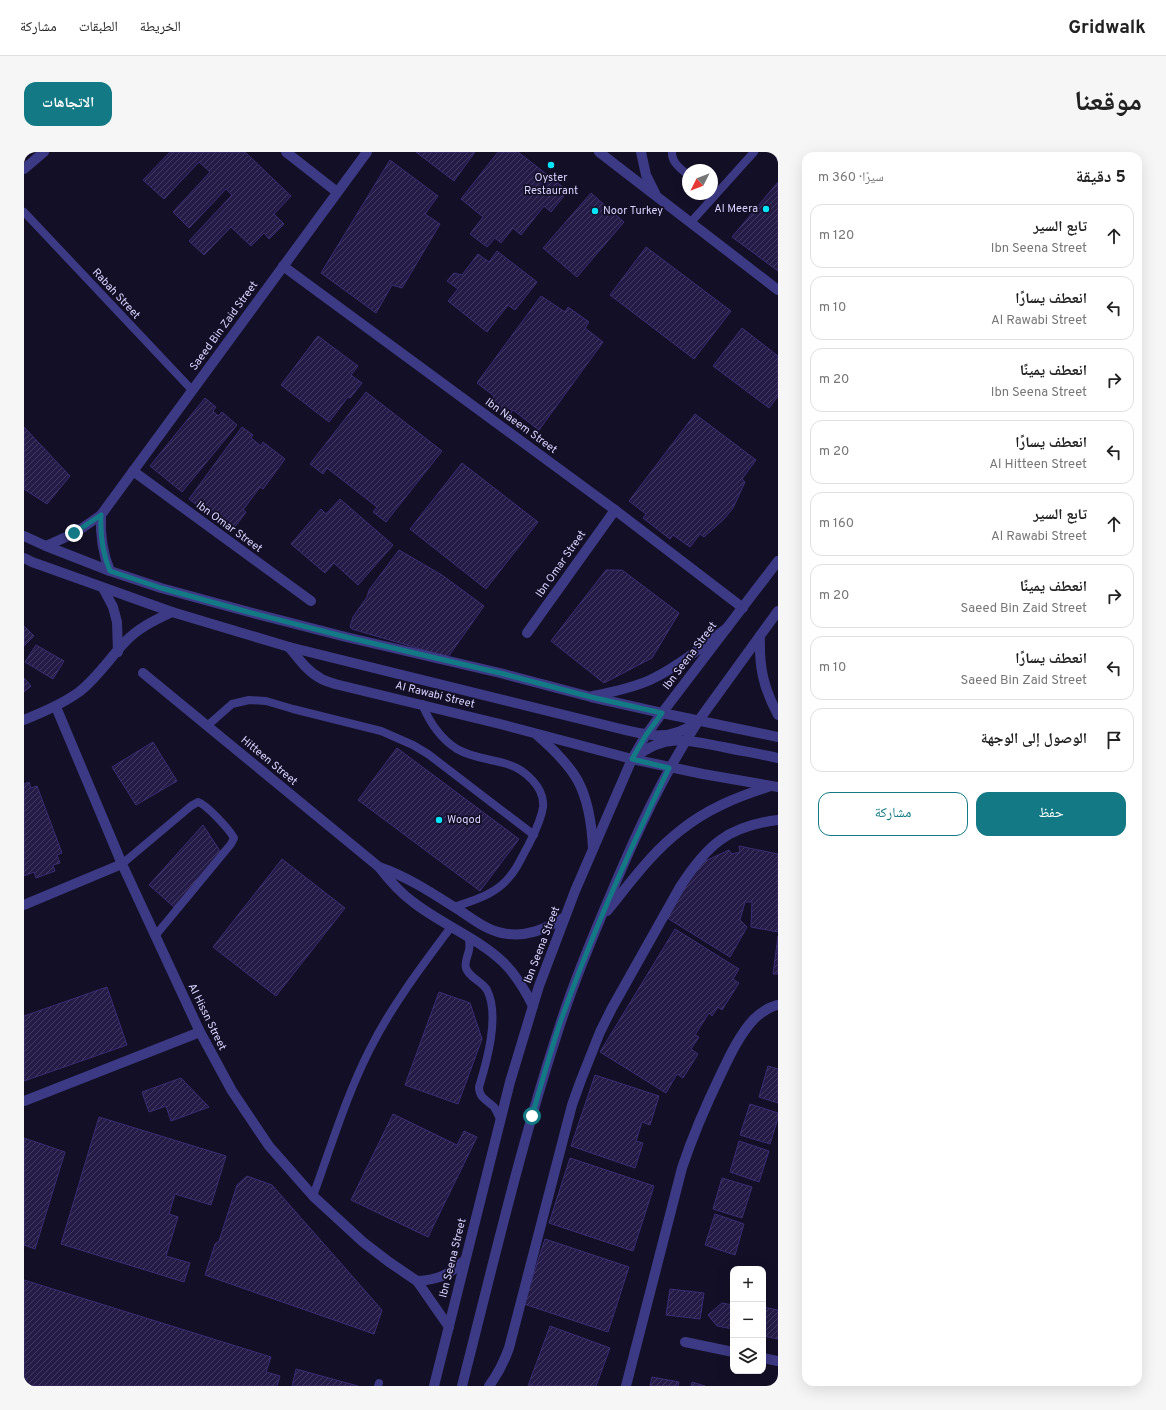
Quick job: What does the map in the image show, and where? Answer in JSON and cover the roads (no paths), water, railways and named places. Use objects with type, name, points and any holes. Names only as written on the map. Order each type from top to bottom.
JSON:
[{"type":"street","points":[[24,169],[44,152]]},
{"type":"street","points":[[286,152],[337,192]]},
{"type":"street","name":"Saeed Bin Zaid Street","points":[[46,546],[74,533],[101,515],[367,152]]},
{"type":"street","points":[[599,152],[778,290]]},
{"type":"street","points":[[641,152],[646,175],[656,195]]},
{"type":"street","name":"Ibn Naeem Street","points":[[283,266],[615,510],[743,608]]},
{"type":"street","name":"Ibn Omar Street","points":[[133,471],[311,601]]},
{"type":"street","name":"Ibn Omar Street","points":[[527,633],[615,510]]},
{"type":"street","points":[[101,515],[100,530],[102,544],[110,571]]},
{"type":"street","points":[[24,536],[110,571],[161,588],[248,612],[346,637],[500,673],[591,697],[778,737]]},
{"type":"street","points":[[24,558],[172,612],[289,647],[646,735],[656,736],[674,734],[699,720]]},
{"type":"street","name":"Ibn Seena Street","points":[[434,1386],[512,1075],[533,1006],[565,917],[632,759],[646,735],[778,561]]},
{"type":"street","points":[[103,588],[113,607],[117,622],[118,652]]},
{"type":"street","points":[[462,1386],[532,1116],[560,1023],[600,921],[645,818],[669,768],[699,720],[778,611]]},
{"type":"street","points":[[24,720],[56,707],[80,691],[118,652],[126,641],[152,622],[172,612]]},
{"type":"street","points":[[591,697],[621,690],[650,680],[677,665],[727,628]]},
{"type":"street","points":[[760,636],[761,670],[771,702],[778,715]]},
{"type":"street","name":"Al Rawabi Street","points":[[289,647],[311,672],[320,678],[335,684],[422,704],[669,768],[774,787]]},
{"type":"street","name":"Hitteen Street","points":[[144,673],[379,868],[409,900],[491,952],[504,963],[515,976],[533,1006]]},
{"type":"street","name":"Al Hissn Street","points":[[56,707],[122,864],[200,1032],[232,1091],[269,1146],[313,1196],[363,1242],[417,1281],[449,1327]]},
{"type":"street","points":[[536,734],[553,749],[578,780],[587,806],[592,828],[593,851]]},
{"type":"street","points":[[632,759],[657,744],[667,741],[686,740],[778,758]]},
{"type":"street","points":[[600,921],[657,851],[681,829],[710,810],[742,796],[774,787]]},
{"type":"street","points":[[488,1386],[498,1374],[509,1348],[572,1105],[600,1032],[612,1008],[680,887],[692,868],[707,851],[724,836],[741,828],[759,822],[778,820]]},
{"type":"street","points":[[24,905],[122,864]]},
{"type":"street","name":"Hitteen Street","points":[[379,868],[394,872],[409,879],[486,927],[502,933],[519,934],[535,932],[551,926],[565,917]]},
{"type":"street","points":[[626,1386],[682,1168],[692,1139],[712,1091],[741,1036],[755,1018],[778,1004]]},
{"type":"street","points":[[24,1101],[200,1032]]},
{"type":"street","points":[[417,1281],[430,1280],[444,1276],[455,1270],[465,1260]]},
{"type":"street","points":[[685,1342],[730,1351]]},
{"type":"street","points":[[766,1359],[778,1361]]},
{"type":"lane","points":[[672,152],[673,160],[682,169]]},
{"type":"lane","points":[[718,190],[754,152]]},
{"type":"lane","points":[[691,222],[709,200]]},
{"type":"lane","name":"Rabah Street","points":[[24,212],[192,390]]},
{"type":"lane","points":[[207,726],[232,704],[248,700],[266,701],[381,730],[428,754],[534,835]]},
{"type":"lane","points":[[422,704],[432,724],[440,734],[457,749],[508,764],[522,771],[533,780],[540,792],[543,805],[540,820],[534,835],[512,874],[504,884],[484,897],[454,907]]},
{"type":"lane","points":[[122,864],[191,806],[198,802],[205,806],[229,830],[234,838],[231,844],[155,936]]},
{"type":"lane","points":[[313,1196],[353,1084],[371,1047],[408,985],[451,927]]},
{"type":"lane","points":[[469,938],[466,969],[483,985],[487,991],[490,1000],[492,1021],[490,1048],[479,1091],[483,1098],[495,1108],[500,1119]]},
{"type":"place","name":"Oyster Restaurant","points":[[551,165]]},
{"type":"place","name":"Al Meera","points":[[766,209]]},
{"type":"place","name":"Noor Turkey","points":[[595,211]]},
{"type":"place","name":"Woqod","points":[[439,820]]}]
